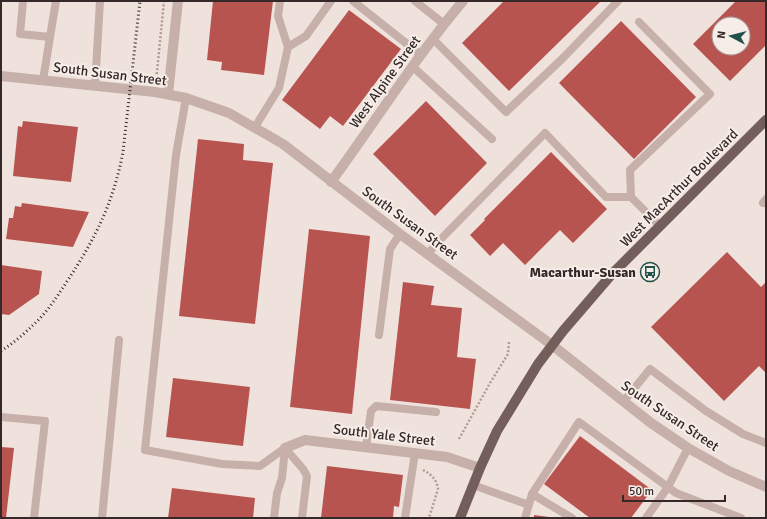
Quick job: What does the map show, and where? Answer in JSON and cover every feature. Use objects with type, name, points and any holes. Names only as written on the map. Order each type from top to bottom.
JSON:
[{"type":"main road","name":"West MacArthur Boulevard","points":[[460,518],[497,431],[515,399],[563,330],[612,274],[766,120]]},
{"type":"street","points":[[168,94],[178,1]]},
{"type":"street","name":"West Alpine Street","points":[[331,182],[421,55],[463,1]]},
{"type":"street","name":"South Susan Street","points":[[1,76],[168,94],[186,98],[228,113],[255,127],[283,144],[400,234],[552,345],[623,402],[688,448],[729,471],[766,487]]},
{"type":"street","name":"South Yale Street","points":[[285,448],[305,440],[447,457],[480,468]]},
{"type":"lane","points":[[23,1],[20,34],[50,37]]},
{"type":"lane","points":[[43,80],[56,1]]},
{"type":"lane","points":[[95,86],[100,1]]},
{"type":"lane","points":[[255,127],[279,88],[288,48],[278,16],[280,1]]},
{"type":"lane","points":[[288,48],[306,36],[331,1]]},
{"type":"lane","points":[[353,1],[421,55]]},
{"type":"lane","points":[[415,1],[444,24]]},
{"type":"lane","points":[[433,39],[506,112],[563,58],[618,1]]},
{"type":"lane","points":[[630,198],[630,170],[710,94],[639,22]]},
{"type":"lane","points":[[413,67],[492,139]]},
{"type":"lane","points":[[186,98],[176,150],[145,450],[222,464],[260,466],[285,448]]},
{"type":"lane","points":[[428,254],[436,244],[545,133],[606,197],[630,198],[660,226]]},
{"type":"lane","points":[[379,335],[390,249],[400,234]]},
{"type":"lane","points":[[102,518],[119,340]]},
{"type":"lane","points":[[623,402],[650,369],[706,411],[743,434],[766,443]]},
{"type":"lane","points":[[366,447],[371,411],[376,406],[436,412]]},
{"type":"lane","points":[[1,417],[45,421],[34,518]]},
{"type":"lane","points":[[524,518],[532,494],[579,422],[676,493],[741,518]]},
{"type":"lane","points":[[274,518],[277,493],[282,478],[285,448]]},
{"type":"lane","points":[[285,448],[303,469],[306,476],[302,518]]},
{"type":"lane","points":[[646,518],[668,487],[688,448]]},
{"type":"lane","points":[[405,518],[415,453]]},
{"type":"lane","points":[[473,485],[529,505]]},
{"type":"lane","points":[[532,494],[572,518]]},
{"type":"path","points":[[155,92],[164,1]]},
{"type":"path","points":[[459,439],[508,354],[509,342]]},
{"type":"path","points":[[413,469],[424,470],[430,475],[438,486],[429,518]]},
{"type":"building","points":[[213,1],[273,1],[264,75],[221,70],[222,62],[207,60]]},
{"type":"building","points":[[504,1],[601,1],[509,91],[462,43]]},
{"type":"building","points":[[736,1],[766,1],[766,45],[730,81],[693,44],[711,26],[711,56],[751,56],[751,16],[721,16]]},
{"type":"building","points":[[349,10],[401,49],[343,126],[330,116],[320,129],[282,100]]},
{"type":"building","points":[[621,21],[696,97],[634,159],[559,83]]},
{"type":"building","points":[[426,101],[487,163],[435,216],[373,154]]},
{"type":"building","points":[[23,121],[78,127],[71,182],[13,176],[18,126],[22,127]]},
{"type":"building","points":[[198,139],[244,144],[243,160],[273,163],[255,324],[179,316]]},
{"type":"building","points":[[551,152],[607,209],[573,243],[560,230],[525,265],[503,243],[490,256],[470,235]]},
{"type":"building","points":[[22,203],[89,212],[73,247],[6,239],[9,218],[13,218],[15,206],[21,207]]},
{"type":"building","points":[[309,229],[370,236],[352,414],[290,407]]},
{"type":"building","points":[[727,252],[761,287],[766,282],[766,373],[759,366],[724,401],[651,327]]},
{"type":"building","points":[[1,265],[42,271],[39,294],[9,315],[1,314]]},
{"type":"building","points":[[403,282],[434,286],[431,305],[462,308],[457,357],[476,359],[470,409],[390,400]]},
{"type":"building","points":[[173,378],[250,387],[243,446],[166,437]]},
{"type":"building","points":[[580,436],[652,490],[631,518],[590,518],[544,484]]},
{"type":"building","points":[[1,447],[14,448],[6,518],[1,518]]},
{"type":"building","points":[[327,466],[403,475],[399,507],[394,506],[393,518],[321,518]]},
{"type":"building","points":[[172,488],[255,498],[253,518],[168,518]]},
{"type":"building","points":[[534,515],[549,517],[549,518],[534,518]]},
{"type":"railway","points":[[1,351],[25,333],[50,306],[86,251],[108,205],[119,171],[123,152],[140,1]]},
{"type":"place","name":"Macarthur-Susan","points":[[650,272]]}]
